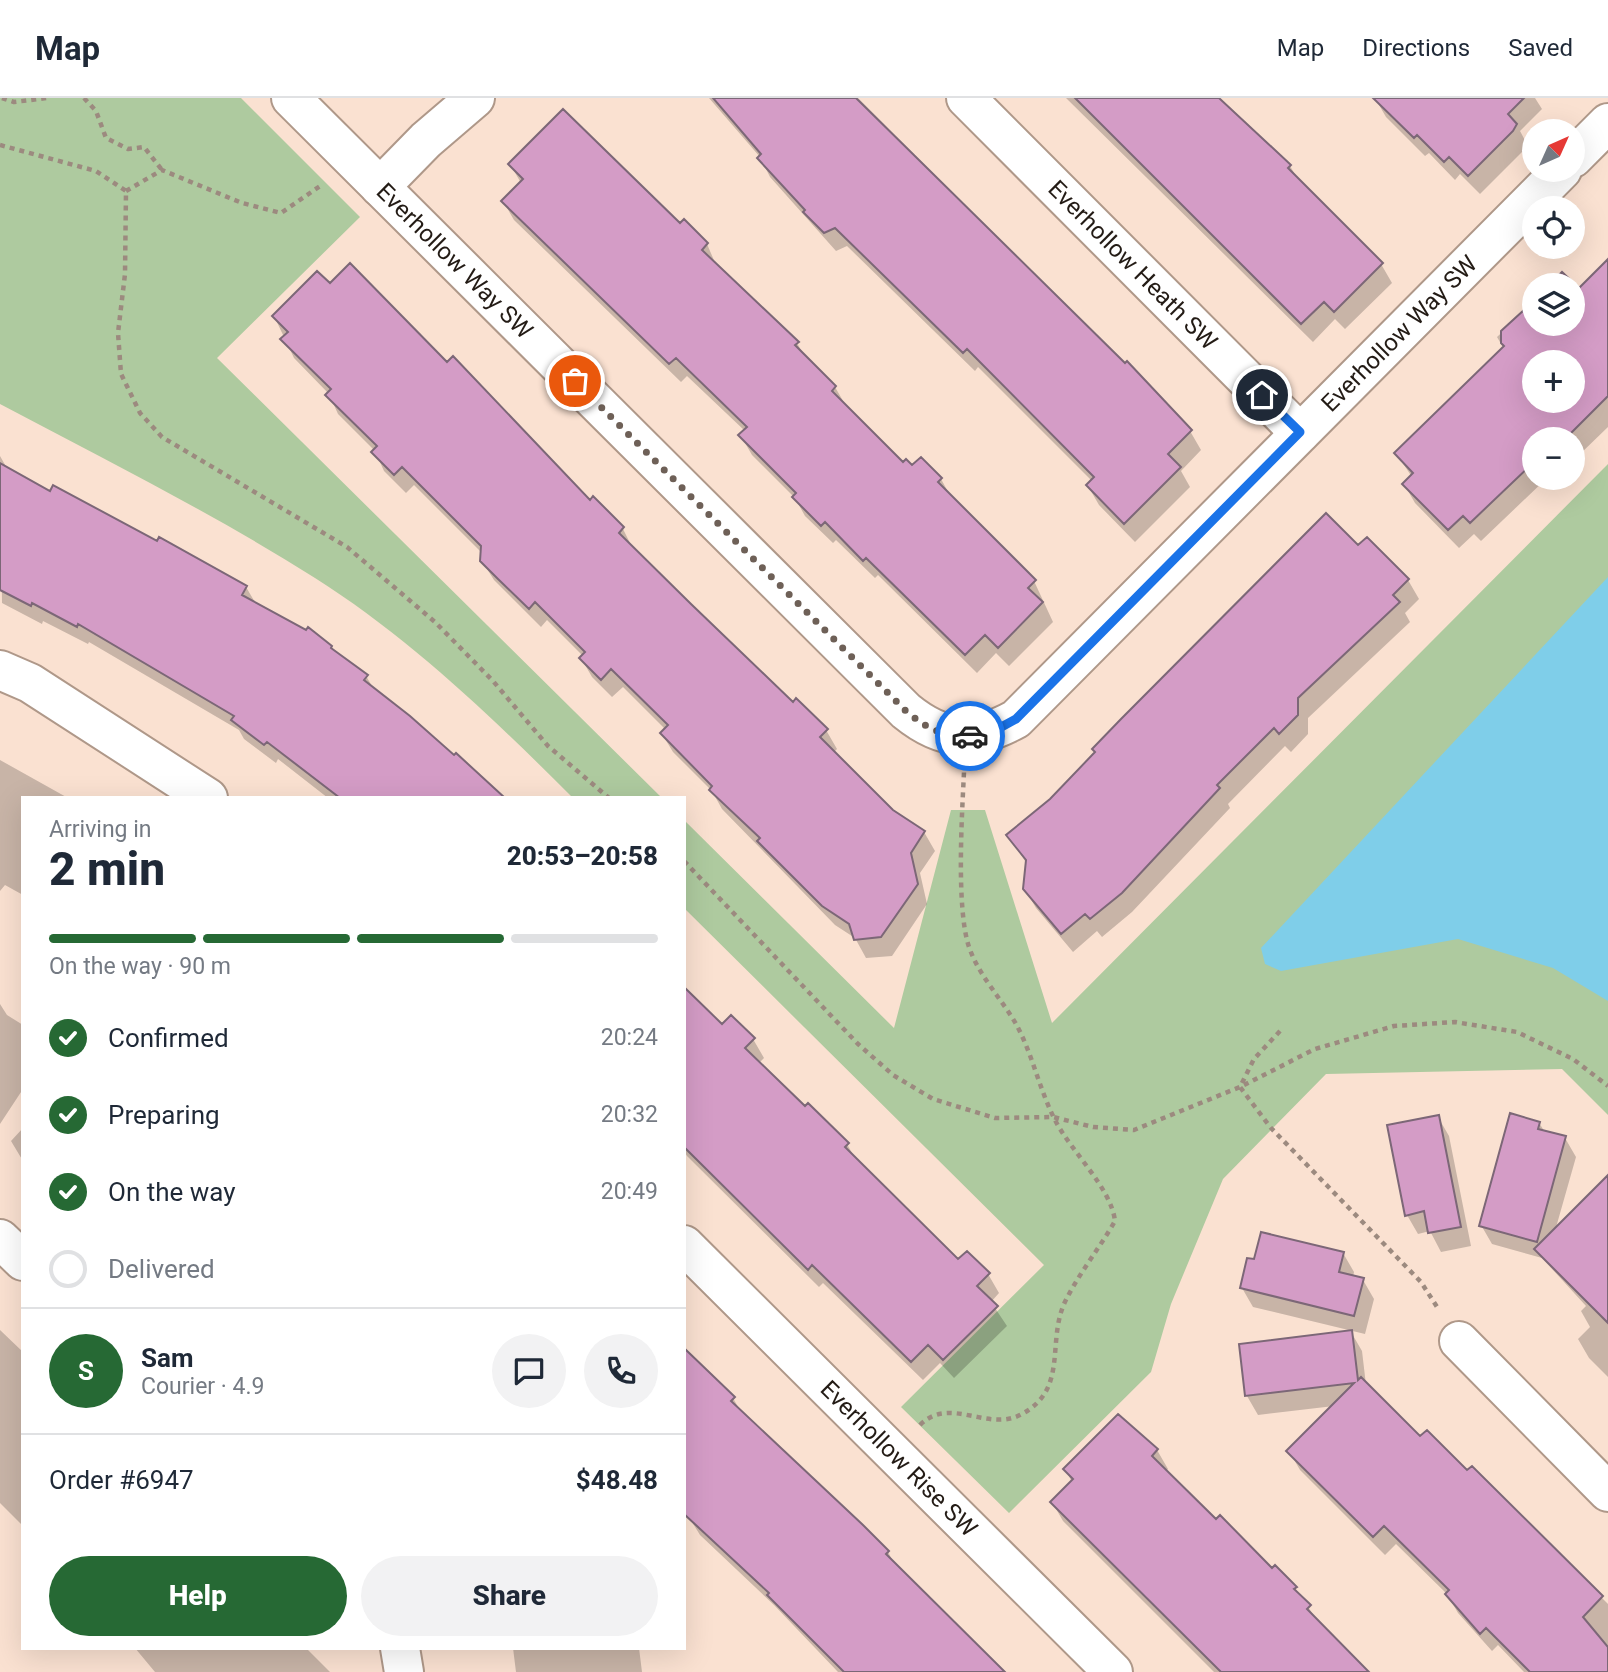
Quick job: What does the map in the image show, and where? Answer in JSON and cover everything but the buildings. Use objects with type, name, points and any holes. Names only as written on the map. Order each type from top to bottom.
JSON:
[{"type":"street","name":"Everhollow Way SW","points":[[291,98],[906,711],[922,724],[943,734],[966,736],[994,731],[1016,719],[1550,182]]},
{"type":"street","points":[[380,187],[426,140],[475,98]]},
{"type":"street","name":"Everhollow Heath SW","points":[[966,98],[1300,432]]},
{"type":"street","points":[[1586,145],[1608,123]]},
{"type":"street","points":[[0,670],[30,683],[205,796]]},
{"type":"street","points":[[0,1239],[21,1259]]},
{"type":"street","name":"Everhollow Rise SW","points":[[686,1247],[1113,1672]]},
{"type":"street","points":[[1459,1340],[1608,1492]]},
{"type":"street","points":[[400,1650],[404,1672]]},
{"type":"path","points":[[2,98],[14,102],[47,98]]},
{"type":"path","points":[[83,98],[96,111],[106,138],[128,149],[144,146],[162,170],[242,203],[281,213],[310,195],[350,158]]},
{"type":"path","points":[[0,145],[96,171],[126,191]]},
{"type":"path","points":[[126,191],[162,170]]},
{"type":"path","points":[[126,191],[125,275],[118,333],[121,374],[140,413],[162,437],[347,547],[435,622],[493,681],[548,746],[607,796]]},
{"type":"path","points":[[892,1453],[926,1419],[935,1414],[951,1411],[984,1419],[1020,1416],[1048,1392],[1055,1368],[1064,1306],[1115,1221],[1113,1206],[1107,1194],[1075,1154],[1053,1116],[1016,1025],[990,988],[969,946],[963,907],[966,736]]},
{"type":"path","points":[[686,863],[858,1044],[893,1075],[933,1099],[995,1118],[1053,1116],[1093,1127],[1134,1130],[1240,1087],[1315,1049],[1394,1026],[1455,1022],[1517,1032],[1573,1059],[1608,1086]]},
{"type":"path","points":[[1240,1087],[1254,1059],[1280,1031]]},
{"type":"path","points":[[1240,1087],[1271,1128],[1421,1282],[1459,1340]]},
{"type":"green space","points":[[0,98],[241,98],[360,217],[217,358],[660,796],[571,796],[450,681],[350,601],[277,554],[199,510],[0,404]]},
{"type":"green space","points":[[1608,464],[1608,1115],[1562,1069],[1326,1074],[1223,1179],[1171,1304],[1151,1372],[1009,1513],[901,1407],[1044,1265],[686,910],[686,822],[894,1028],[951,810],[985,810],[1052,1023]]},
{"type":"water","points":[[1608,577],[1608,1001],[1553,968],[1458,939],[1281,971],[1265,964],[1261,948]]},
{"type":"way so far","points":[[575,381],[906,711],[922,724],[943,734],[970,736]]},
{"type":"route","points":[[970,736],[994,731],[1016,719],[1300,432],[1262,395]]}]
